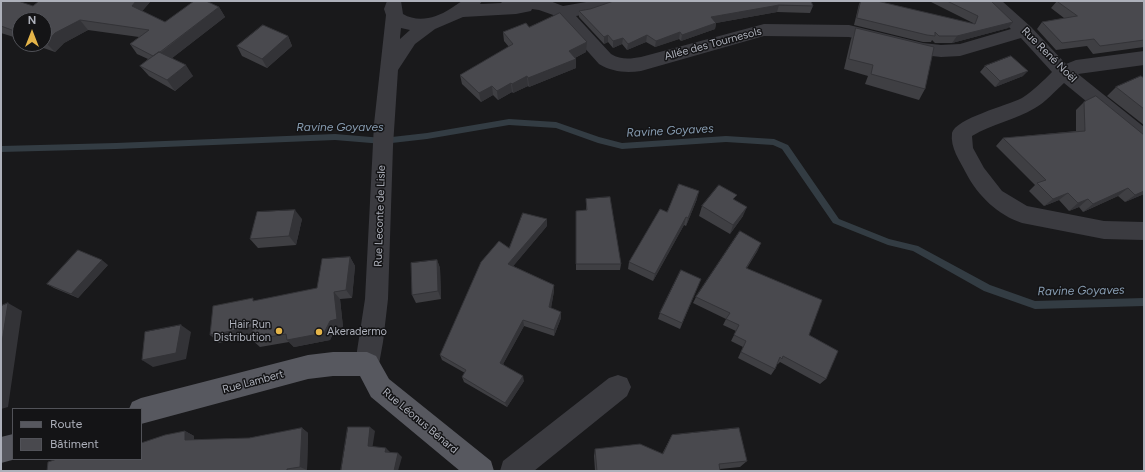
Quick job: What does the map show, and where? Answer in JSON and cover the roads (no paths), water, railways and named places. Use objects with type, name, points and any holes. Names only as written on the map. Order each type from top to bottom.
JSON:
[{"type":"main road","name":"Rue Lambert","points":[[142,411],[308,368],[333,364],[367,364]]},
{"type":"main road","name":"Rue Léonus Bénard","points":[[367,364],[380,388],[481,471]]},
{"type":"main road","points":[[1,450],[12,446]]},
{"type":"street","points":[[389,68],[410,40],[430,24],[458,12],[473,1]]},
{"type":"street","points":[[509,1],[541,4],[562,12],[589,8],[610,1]]},
{"type":"street","name":"Rue René Noël","points":[[994,2],[1025,31],[1064,74],[1144,138]]},
{"type":"street","points":[[458,12],[479,9],[507,10],[541,4]]},
{"type":"street","points":[[394,8],[399,20],[418,25],[430,24]]},
{"type":"street","name":"Rue Leconte de Lisle","points":[[367,364],[372,340],[377,298],[383,123],[394,8]]},
{"type":"street","name":"Allée des Tournesols","points":[[562,12],[605,59],[610,63],[628,66],[641,64],[764,30],[849,31],[923,49],[941,51],[960,50],[1025,31]]},
{"type":"street","points":[[1144,58],[1076,67],[1064,74],[1030,102],[1014,110],[978,123],[962,133],[963,148],[977,174],[995,197],[1022,214],[1077,226],[1104,230],[1144,231]]},
{"type":"street","points":[[513,471],[618,387]]},
{"type":"waterway","name":"Ravine Goyaves","points":[[1,149],[335,137],[383,141],[427,136],[509,122],[556,125],[598,140],[622,146],[726,139],[774,142],[785,147],[836,221],[888,242],[915,248],[987,288],[1035,305],[1144,302]]},
{"type":"place","name":"Hair Run Distribution","points":[[279,331]]},
{"type":"place","name":"Akeradermo","points":[[319,332]]}]
